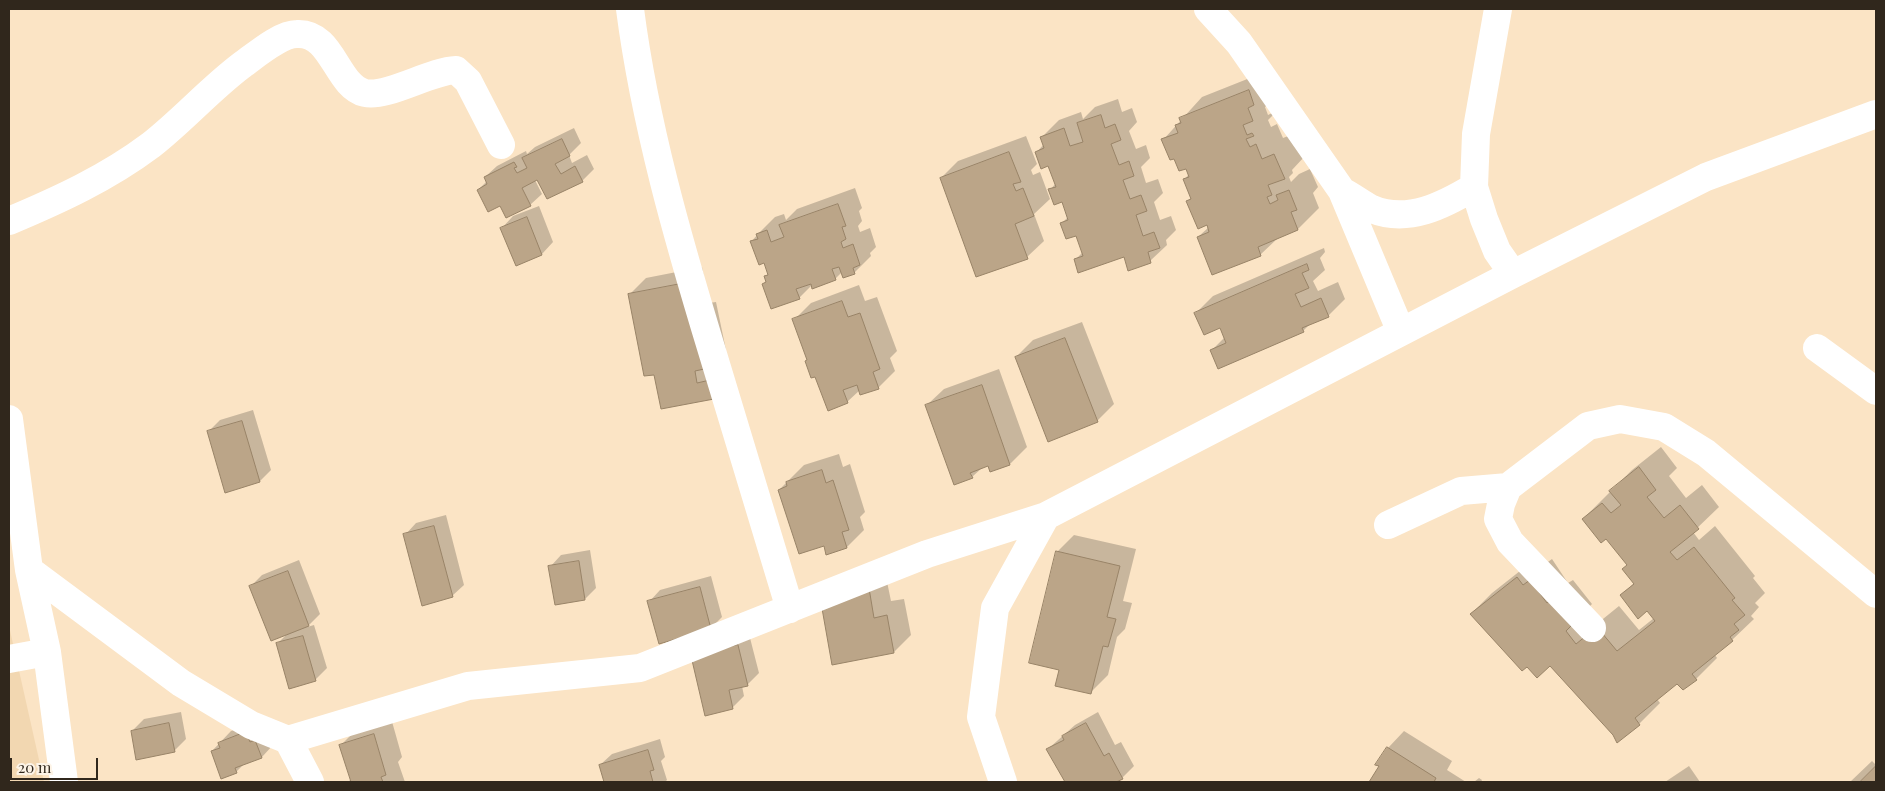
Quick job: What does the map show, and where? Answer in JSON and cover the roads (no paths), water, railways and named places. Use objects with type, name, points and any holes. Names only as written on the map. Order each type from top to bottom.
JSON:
[{"type":"street","points":[[630,9],[656,147],[686,263],[790,609]]},
{"type":"street","points":[[1208,9],[1239,43],[1342,191],[1401,332]]},
{"type":"street","points":[[1498,9],[1476,134],[1474,187],[1484,219],[1498,251],[1513,274]]},
{"type":"street","points":[[9,221],[60,200],[117,169],[153,143],[238,69],[286,36],[296,34],[308,35],[318,40],[354,88],[371,94],[386,91],[436,74],[456,70],[468,81],[501,145]]},
{"type":"street","points":[[29,570],[180,684],[251,725],[288,740],[468,686],[640,668],[927,554],[1046,516],[1513,274],[1706,178],[1876,114]]},
{"type":"street","points":[[1342,191],[1372,209],[1396,214],[1417,213],[1446,204],[1474,187]]},
{"type":"street","points":[[1817,348],[1876,392]]},
{"type":"street","points":[[9,419],[29,570],[47,652],[64,782]]},
{"type":"street","points":[[1592,628],[1510,542],[1498,519],[1501,504],[1508,487],[1588,426],[1620,420],[1664,427],[1706,453],[1876,593]]},
{"type":"street","points":[[1388,525],[1461,491],[1508,487]]},
{"type":"street","points":[[1003,782],[981,717],[995,608],[1046,516]]},
{"type":"street","points":[[9,659],[47,652]]},
{"type":"street","points":[[288,740],[310,782]]}]
